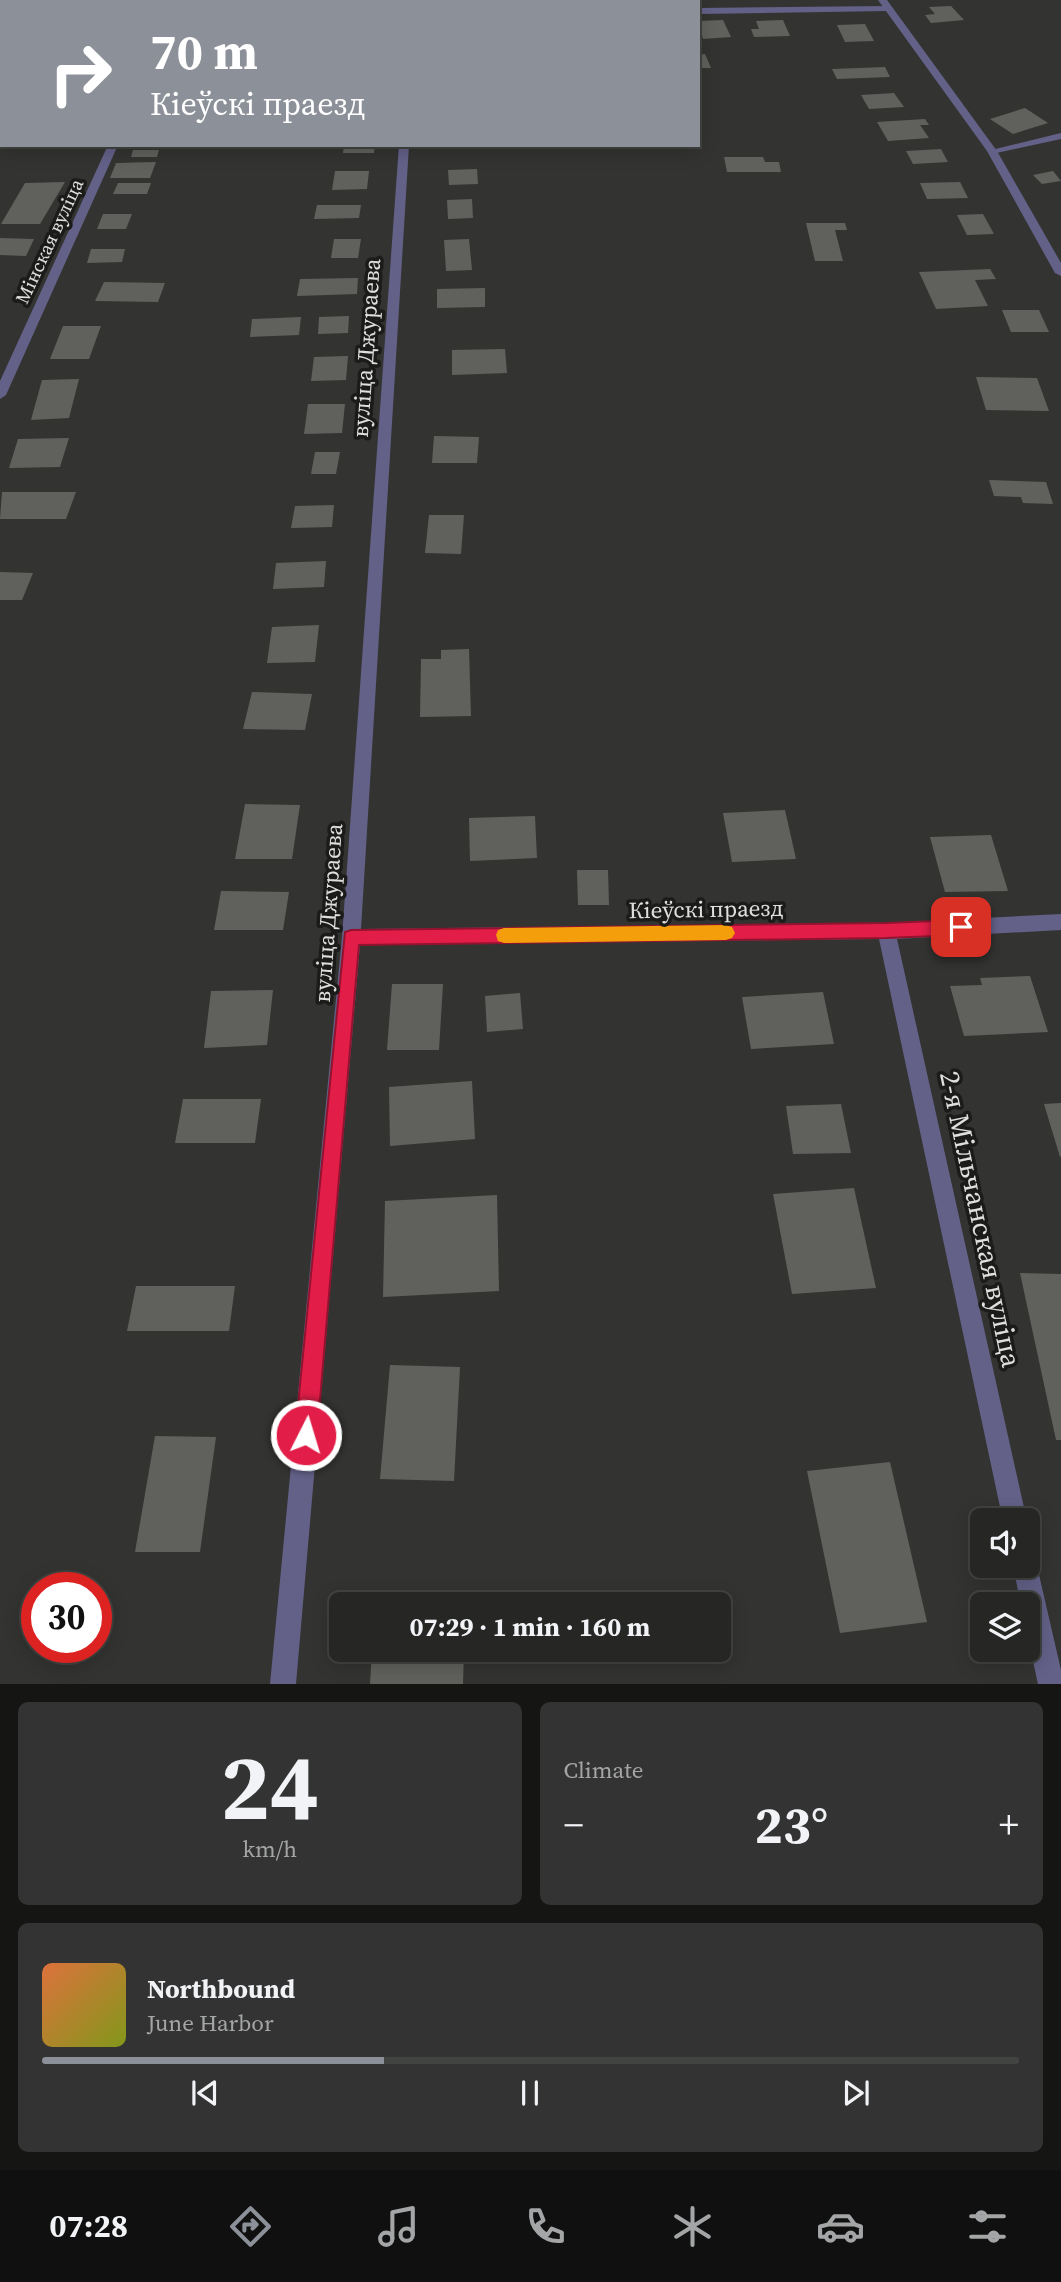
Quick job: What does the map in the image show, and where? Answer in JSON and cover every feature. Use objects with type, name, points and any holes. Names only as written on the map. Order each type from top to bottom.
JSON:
[{"type":"street","points":[[700,10],[885,4],[992,151],[1061,274]]},
{"type":"street","points":[[992,151],[1061,136]]},
{"type":"street","name":"Мінская вуліца","points":[[0,392],[112,147]]},
{"type":"street","name":"вуліца Джураева","points":[[283,1684],[351,937],[404,147]]},
{"type":"street","name":"Кіеўскі праезд","points":[[351,937],[886,931],[1061,922]]},
{"type":"street","name":"2-я Мільчанская вуліца","points":[[886,931],[1012,1508]]},
{"type":"street","points":[[1028,1578],[1051,1684]]},
{"type":"building","points":[[951,6],[964,20],[931,23],[925,15],[935,14],[929,7]]},
{"type":"building","points":[[723,20],[731,37],[703,39],[700,21]]},
{"type":"building","points":[[783,20],[790,36],[754,37],[751,29],[759,29],[756,21]]},
{"type":"building","points":[[865,24],[874,41],[845,42],[837,25]]},
{"type":"building","points":[[705,54],[711,68],[700,68],[700,55]]},
{"type":"building","points":[[885,67],[890,77],[837,79],[832,69]]},
{"type":"building","points":[[894,93],[904,107],[869,109],[861,95]]},
{"type":"building","points":[[1025,108],[1048,123],[1013,134],[990,119]]},
{"type":"building","points":[[925,119],[929,125],[920,125],[929,138],[888,141],[877,122]]},
{"type":"building","points":[[344,147],[375,147],[374,153],[343,153]]},
{"type":"building","points":[[941,149],[948,162],[913,164],[906,151]]},
{"type":"building","points":[[133,150],[159,150],[157,157],[131,157]]},
{"type":"building","points":[[724,157],[763,157],[765,162],[779,162],[781,172],[727,172]]},
{"type":"building","points":[[156,162],[150,178],[110,178],[116,163]]},
{"type":"building","points":[[477,169],[478,184],[449,185],[448,170]]},
{"type":"building","points":[[335,171],[369,171],[367,189],[332,190]]},
{"type":"building","points":[[1053,171],[1061,181],[1042,184],[1033,175]]},
{"type":"building","points":[[65,182],[40,224],[1,224],[25,183]]},
{"type":"building","points":[[960,182],[968,198],[927,199],[920,183]]},
{"type":"building","points":[[118,183],[151,183],[147,194],[113,194]]},
{"type":"building","points":[[472,199],[473,218],[448,219],[447,200]]},
{"type":"building","points":[[317,205],[361,205],[359,218],[314,219]]},
{"type":"building","points":[[103,214],[132,214],[126,229],[97,229]]},
{"type":"building","points":[[983,214],[994,234],[967,235],[957,215]]},
{"type":"building","points":[[806,223],[845,223],[847,230],[835,230],[843,261],[815,261]]},
{"type":"building","points":[[0,238],[34,239],[26,256],[0,255]]},
{"type":"building","points":[[334,239],[361,239],[358,258],[331,258]]},
{"type":"building","points":[[469,239],[472,270],[446,271],[444,240]]},
{"type":"building","points":[[91,249],[125,249],[122,262],[87,263]]},
{"type":"building","points":[[990,269],[996,279],[975,280],[988,306],[936,309],[919,272]]},
{"type":"building","points":[[358,278],[357,294],[297,296],[300,279]]},
{"type":"building","points":[[104,282],[165,283],[158,302],[95,301]]},
{"type":"building","points":[[485,288],[485,307],[437,308],[437,289]]},
{"type":"building","points":[[1002,310],[1039,310],[1049,332],[1011,332]]},
{"type":"building","points":[[349,316],[348,333],[318,334],[319,317]]},
{"type":"building","points":[[301,317],[299,335],[250,337],[252,319]]},
{"type":"building","points":[[63,326],[101,326],[89,359],[50,359]]},
{"type":"building","points":[[505,349],[507,373],[452,375],[452,350]]},
{"type":"building","points":[[348,356],[346,380],[311,381],[314,357]]},
{"type":"building","points":[[976,377],[1037,378],[1049,411],[986,410]]},
{"type":"building","points":[[79,379],[69,418],[31,420],[42,380]]},
{"type":"building","points":[[308,404],[345,404],[342,433],[304,434]]},
{"type":"building","points":[[434,436],[479,437],[477,463],[432,463]]},
{"type":"building","points":[[69,438],[60,467],[9,468],[18,439]]},
{"type":"building","points":[[315,452],[340,452],[336,474],[311,474]]},
{"type":"building","points":[[989,480],[1046,482],[1053,504],[1023,503],[1021,497],[994,496]]},
{"type":"building","points":[[2,492],[76,492],[66,519],[0,519]]},
{"type":"building","points":[[334,505],[332,527],[291,528],[295,506]]},
{"type":"building","points":[[429,515],[464,515],[461,554],[425,553]]},
{"type":"building","points":[[326,561],[324,587],[273,589],[276,563]]},
{"type":"building","points":[[0,572],[33,573],[22,600],[0,600]]},
{"type":"building","points":[[319,625],[315,662],[267,663],[272,627]]},
{"type":"building","points":[[469,649],[471,716],[420,717],[421,659],[441,659],[441,650]]},
{"type":"building","points":[[252,692],[312,694],[305,730],[243,729]]},
{"type":"building","points":[[245,804],[300,805],[292,859],[235,859]]},
{"type":"building","points":[[785,810],[796,859],[732,862],[723,813]]},
{"type":"building","points":[[535,816],[537,858],[470,861],[469,818]]},
{"type":"building","points":[[991,835],[1008,891],[945,892],[930,837]]},
{"type":"building","points":[[577,870],[608,870],[609,905],[578,905]]},
{"type":"building","points":[[221,891],[289,892],[283,930],[214,930]]},
{"type":"building","points":[[1030,976],[1048,1032],[964,1036],[950,986],[982,985],[980,978]]},
{"type":"building","points":[[392,984],[443,984],[439,1050],[387,1050]]},
{"type":"building","points":[[273,990],[267,1045],[204,1048],[211,991]]},
{"type":"building","points":[[823,992],[834,1044],[751,1049],[742,997]]},
{"type":"building","points":[[520,993],[523,1029],[487,1032],[485,996]]},
{"type":"building","points":[[472,1081],[475,1139],[390,1146],[389,1087]]},
{"type":"building","points":[[183,1099],[261,1099],[255,1143],[175,1143]]},
{"type":"building","points":[[1061,1103],[1061,1156],[1060,1157],[1044,1104]]},
{"type":"building","points":[[841,1104],[851,1153],[793,1154],[786,1106]]},
{"type":"building","points":[[854,1188],[876,1288],[792,1294],[773,1194]]},
{"type":"building","points":[[497,1195],[499,1291],[383,1297],[385,1201]]},
{"type":"building","points":[[1020,1273],[1061,1274],[1061,1440],[1056,1440]]},
{"type":"building","points":[[136,1286],[235,1286],[229,1331],[127,1331]]},
{"type":"building","points":[[390,1365],[460,1367],[454,1481],[380,1479]]},
{"type":"building","points":[[155,1436],[216,1437],[200,1552],[135,1552]]},
{"type":"building","points":[[890,1462],[927,1622],[840,1633],[807,1471]]},
{"type":"building","points":[[465,1590],[465,1592],[376,1592]]},
{"type":"building","points":[[371,1662],[464,1662],[463,1684],[370,1684]]},
{"type":"slow traffic","points":[[504,935],[726,933]]},
{"type":"route","points":[[306,1435],[351,937],[886,931],[961,927]]}]
